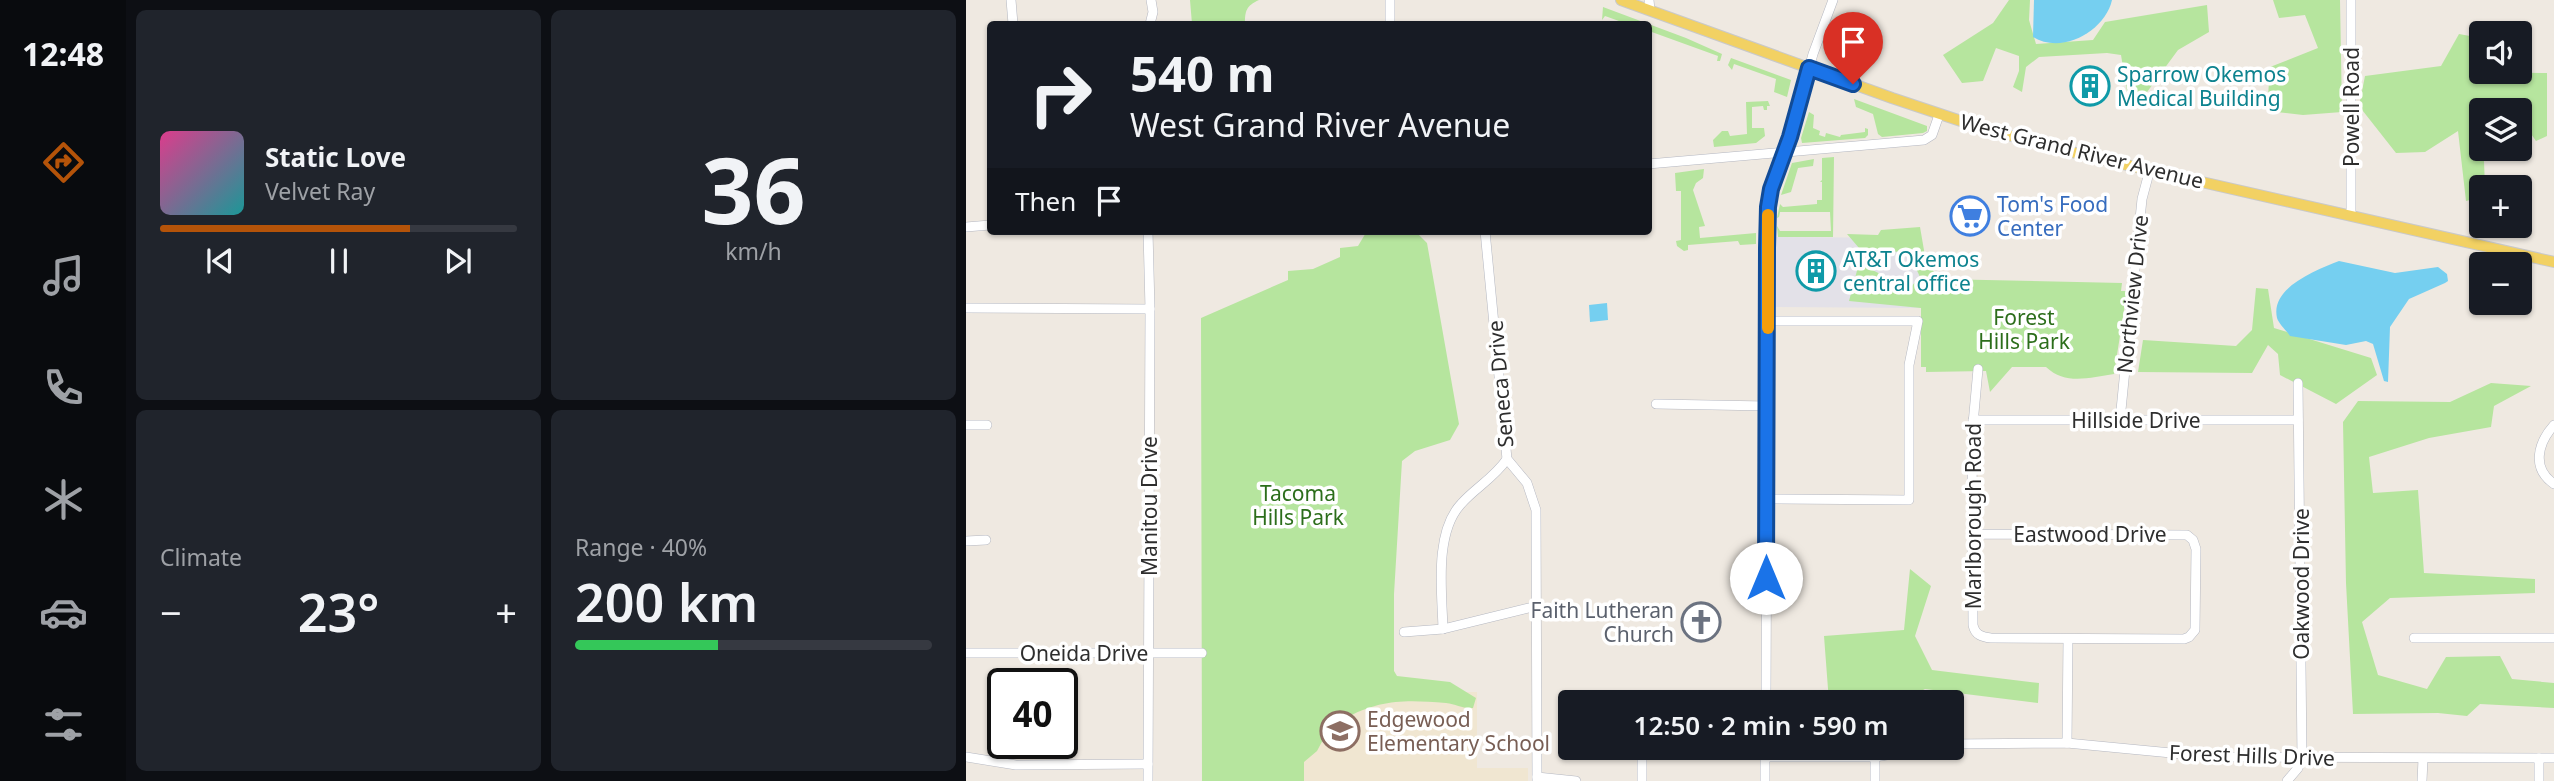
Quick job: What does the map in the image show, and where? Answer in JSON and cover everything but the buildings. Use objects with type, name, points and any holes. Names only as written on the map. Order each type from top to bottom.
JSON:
[{"type":"main road","name":"West Grand River Avenue","points":[[1621,0],[1649,5],[1809,68],[1939,115],[2062,150],[2554,262]]},
{"type":"street","points":[[1011,0],[1013,21]]},
{"type":"street","points":[[1151,0],[1153,12],[1151,21]]},
{"type":"street","points":[[1390,0],[1390,21]]},
{"type":"street","points":[[1766,690],[1768,207],[1771,189],[1833,0]]},
{"type":"street","name":"Powell Road","points":[[2351,0],[2351,214]]},
{"type":"street","points":[[1652,164],[1924,140],[1933,133],[1939,115]]},
{"type":"street","name":"Northview Drive","points":[[2120,420],[2142,199],[2150,169]]},
{"type":"street","points":[[966,227],[987,225]]},
{"type":"street","name":"Manitou Drive","points":[[1148,235],[1148,781]]},
{"type":"street","name":"Seneca Drive","points":[[1485,235],[1507,459],[1527,483],[1537,517],[1537,779]]},
{"type":"street","points":[[966,308],[1150,309]]},
{"type":"street","points":[[1767,499],[1909,500],[1909,365],[1918,321],[1768,321]]},
{"type":"street","name":"Marlborough Road","points":[[1978,369],[1973,420],[1973,625],[1979,635],[2003,639],[2068,639]]},
{"type":"street","name":"Oakwood Drive","points":[[2298,383],[2302,758]]},
{"type":"street","points":[[1656,404],[1767,406]]},
{"type":"street","name":"Hillside Drive","points":[[1973,420],[2298,420]]},
{"type":"street","points":[[966,425],[987,425]]},
{"type":"street","points":[[2554,425],[2540,444],[2539,453],[2542,471],[2554,484]]},
{"type":"street","points":[[1443,629],[1443,547],[1447,527],[1463,501],[1493,477],[1507,459]]},
{"type":"street","name":"Eastwood Drive","points":[[1973,534],[2174,533],[2186,535],[2193,540],[2196,549],[2196,622],[2195,630],[2189,637],[2068,639]]},
{"type":"street","points":[[966,541],[986,540]]},
{"type":"street","points":[[1404,632],[1443,629],[1537,606]]},
{"type":"street","points":[[2414,638],[2554,638]]},
{"type":"street","points":[[2067,743],[2068,639]]},
{"type":"street","name":"Oneida Drive","points":[[966,653],[1202,653]]},
{"type":"street","name":"Forest Hills Drive","points":[[1964,744],[2067,743],[2213,757],[2554,758]]},
{"type":"street","points":[[966,757],[1016,765],[1148,764]]},
{"type":"street","points":[[2287,781],[2298,768],[2302,758]]},
{"type":"street","points":[[2539,758],[2539,781]]},
{"type":"street","points":[[2421,781],[2423,759]]},
{"type":"street","points":[[1642,760],[1642,781]]},
{"type":"street","points":[[1765,760],[1765,781]]},
{"type":"street","points":[[1875,760],[1875,781]]},
{"type":"street","points":[[1537,779],[1576,781]]},
{"type":"shaded area","points":[[1773,237],[1921,238],[1921,308],[1771,307]]},
{"type":"shaded area","name":"Edgewood Elementary School","points":[[1477,692],[1477,768],[1528,768],[1528,781],[1202,781],[1202,693]]},
{"type":"green space","points":[[1190,0],[1259,0],[1247,9],[1245,21],[1192,21]]},
{"type":"green space","points":[[2009,0],[2030,0],[2029,20],[2036,44],[2093,40],[2105,22],[2207,5],[2209,32],[2178,50],[2139,103],[2129,103],[2121,55],[2107,53],[2039,57],[2026,67],[2022,92],[2013,87],[2019,71],[2019,56],[1996,48],[1983,81],[1962,83],[1943,55],[1993,23]]},
{"type":"green space","points":[[2273,0],[2340,0],[2342,112],[2303,115],[2267,111],[2270,67],[2318,48],[2305,15],[2279,18]]},
{"type":"green space","points":[[1603,7],[1640,21],[1619,21],[1605,16],[1602,20]]},
{"type":"green space","points":[[1652,25],[1722,54],[1720,61],[1717,61],[1718,56],[1652,32]]},
{"type":"green space","points":[[2459,34],[2469,36],[2469,84],[2532,84],[2532,73],[2547,73],[2547,136],[2536,141],[2532,135],[2532,98],[2469,98],[2469,161],[2484,161],[2485,175],[2469,175],[2469,200],[2466,201],[2458,131],[2425,152],[2396,153],[2359,106],[2365,76],[2441,66]]},
{"type":"green space","points":[[1731,58],[1791,80],[1787,97],[1774,92],[1776,79],[1734,64],[1732,70],[1728,65]]},
{"type":"green space","points":[[1854,99],[1927,126],[1927,131],[1882,137],[1878,134],[1873,114],[1856,107]]},
{"type":"green space","points":[[1768,101],[1770,106],[1767,106],[1767,110],[1764,110],[1763,106],[1752,107],[1752,128],[1764,128],[1765,136],[1756,143],[1714,147],[1713,140],[1722,131],[1728,131],[1730,136],[1747,134],[1746,102]]},
{"type":"green space","points":[[1809,112],[1814,115],[1813,128],[1820,131],[1819,135],[1825,137],[1826,133],[1840,137],[1865,132],[1865,128],[1868,129],[1868,135],[1865,138],[1802,143]]},
{"type":"green space","points":[[1834,157],[1833,237],[1778,237],[1777,226],[1780,231],[1831,231],[1830,212],[1780,212],[1777,218],[1780,204],[1783,207],[1817,204],[1817,200],[1822,200],[1822,158]]},
{"type":"green space","points":[[1814,159],[1813,166],[1798,168],[1791,192],[1781,195],[1792,163]]},
{"type":"green space","points":[[1704,169],[1703,178],[1696,183],[1693,190],[1705,226],[1699,227],[1700,238],[1756,233],[1756,244],[1740,245],[1738,241],[1688,245],[1688,250],[1684,251],[1677,246],[1676,241],[1681,240],[1681,191],[1676,191],[1675,173]]},
{"type":"green space","name":"Forest Hills Park","points":[[1920,227],[1925,256],[1938,279],[2122,283],[2121,291],[2127,291],[2114,374],[2070,378],[2062,377],[2046,367],[2012,367],[1990,392],[1986,371],[1926,372],[1926,367],[1921,367],[1921,308],[1849,301],[1859,263],[1909,289],[1920,277],[1909,253],[1859,248],[1847,234],[1878,235],[1881,230]]},
{"type":"green space","name":"Tacoma Hills Park","points":[[1365,235],[1419,235],[1427,243],[1459,424],[1450,440],[1415,451],[1402,461],[1394,594],[1394,671],[1397,676],[1450,682],[1476,698],[1473,708],[1418,701],[1382,704],[1357,712],[1344,719],[1344,729],[1325,736],[1317,751],[1304,762],[1304,781],[1202,781],[1201,318],[1288,280],[1288,271],[1313,269],[1340,257],[1340,248],[1358,246]]},
{"type":"green space","points":[[2256,288],[2268,289],[2274,328],[2371,358],[2377,375],[2336,404],[2280,375],[2278,354],[2268,345],[2252,373],[2138,372],[2143,340],[2236,346],[2252,330]]},
{"type":"green space","points":[[2491,383],[2531,386],[2494,406],[2491,427],[2429,438],[2369,457],[2373,493],[2418,490],[2424,573],[2535,579],[2535,593],[2390,598],[2362,622],[2378,675],[2427,689],[2446,657],[2500,656],[2512,679],[2554,683],[2554,708],[2480,704],[2467,716],[2438,713],[2353,714],[2346,583],[2343,422],[2358,401],[2450,402]]},
{"type":"green space","points":[[1910,569],[1931,586],[1915,636],[1932,670],[2039,683],[2038,703],[1964,694],[1964,690],[1828,690],[1824,636],[1904,630]]},
{"type":"water","points":[[2034,0],[2112,0],[2108,11],[2092,30],[2081,37],[2057,43],[2044,42],[2033,37]]},
{"type":"water","points":[[2339,261],[2395,273],[2438,267],[2447,274],[2448,281],[2445,283],[2409,299],[2390,327],[2388,382],[2384,381],[2373,344],[2366,341],[2346,345],[2290,336],[2277,318],[2277,307],[2288,289],[2297,281]]},
{"type":"water","points":[[1607,303],[1608,320],[1590,322],[1589,305]]},
{"type":"slow traffic","points":[[1768,215],[1768,328]]},
{"type":"place","name":"Sparrow Okemos Medical Building","points":[[2090,86]]},
{"type":"place","name":"Tom's Food Center","points":[[1970,216]]},
{"type":"place","name":"AT&T Okemos central office","points":[[1816,271]]},
{"type":"place","name":"Faith Lutheran Church","points":[[1701,622]]},
{"type":"place","name":"Edgewood Elementary School","points":[[1340,731]]},
{"type":"route","points":[[1766,578],[1767,248],[1771,189],[1790,137],[1809,68],[1853,84]]}]
